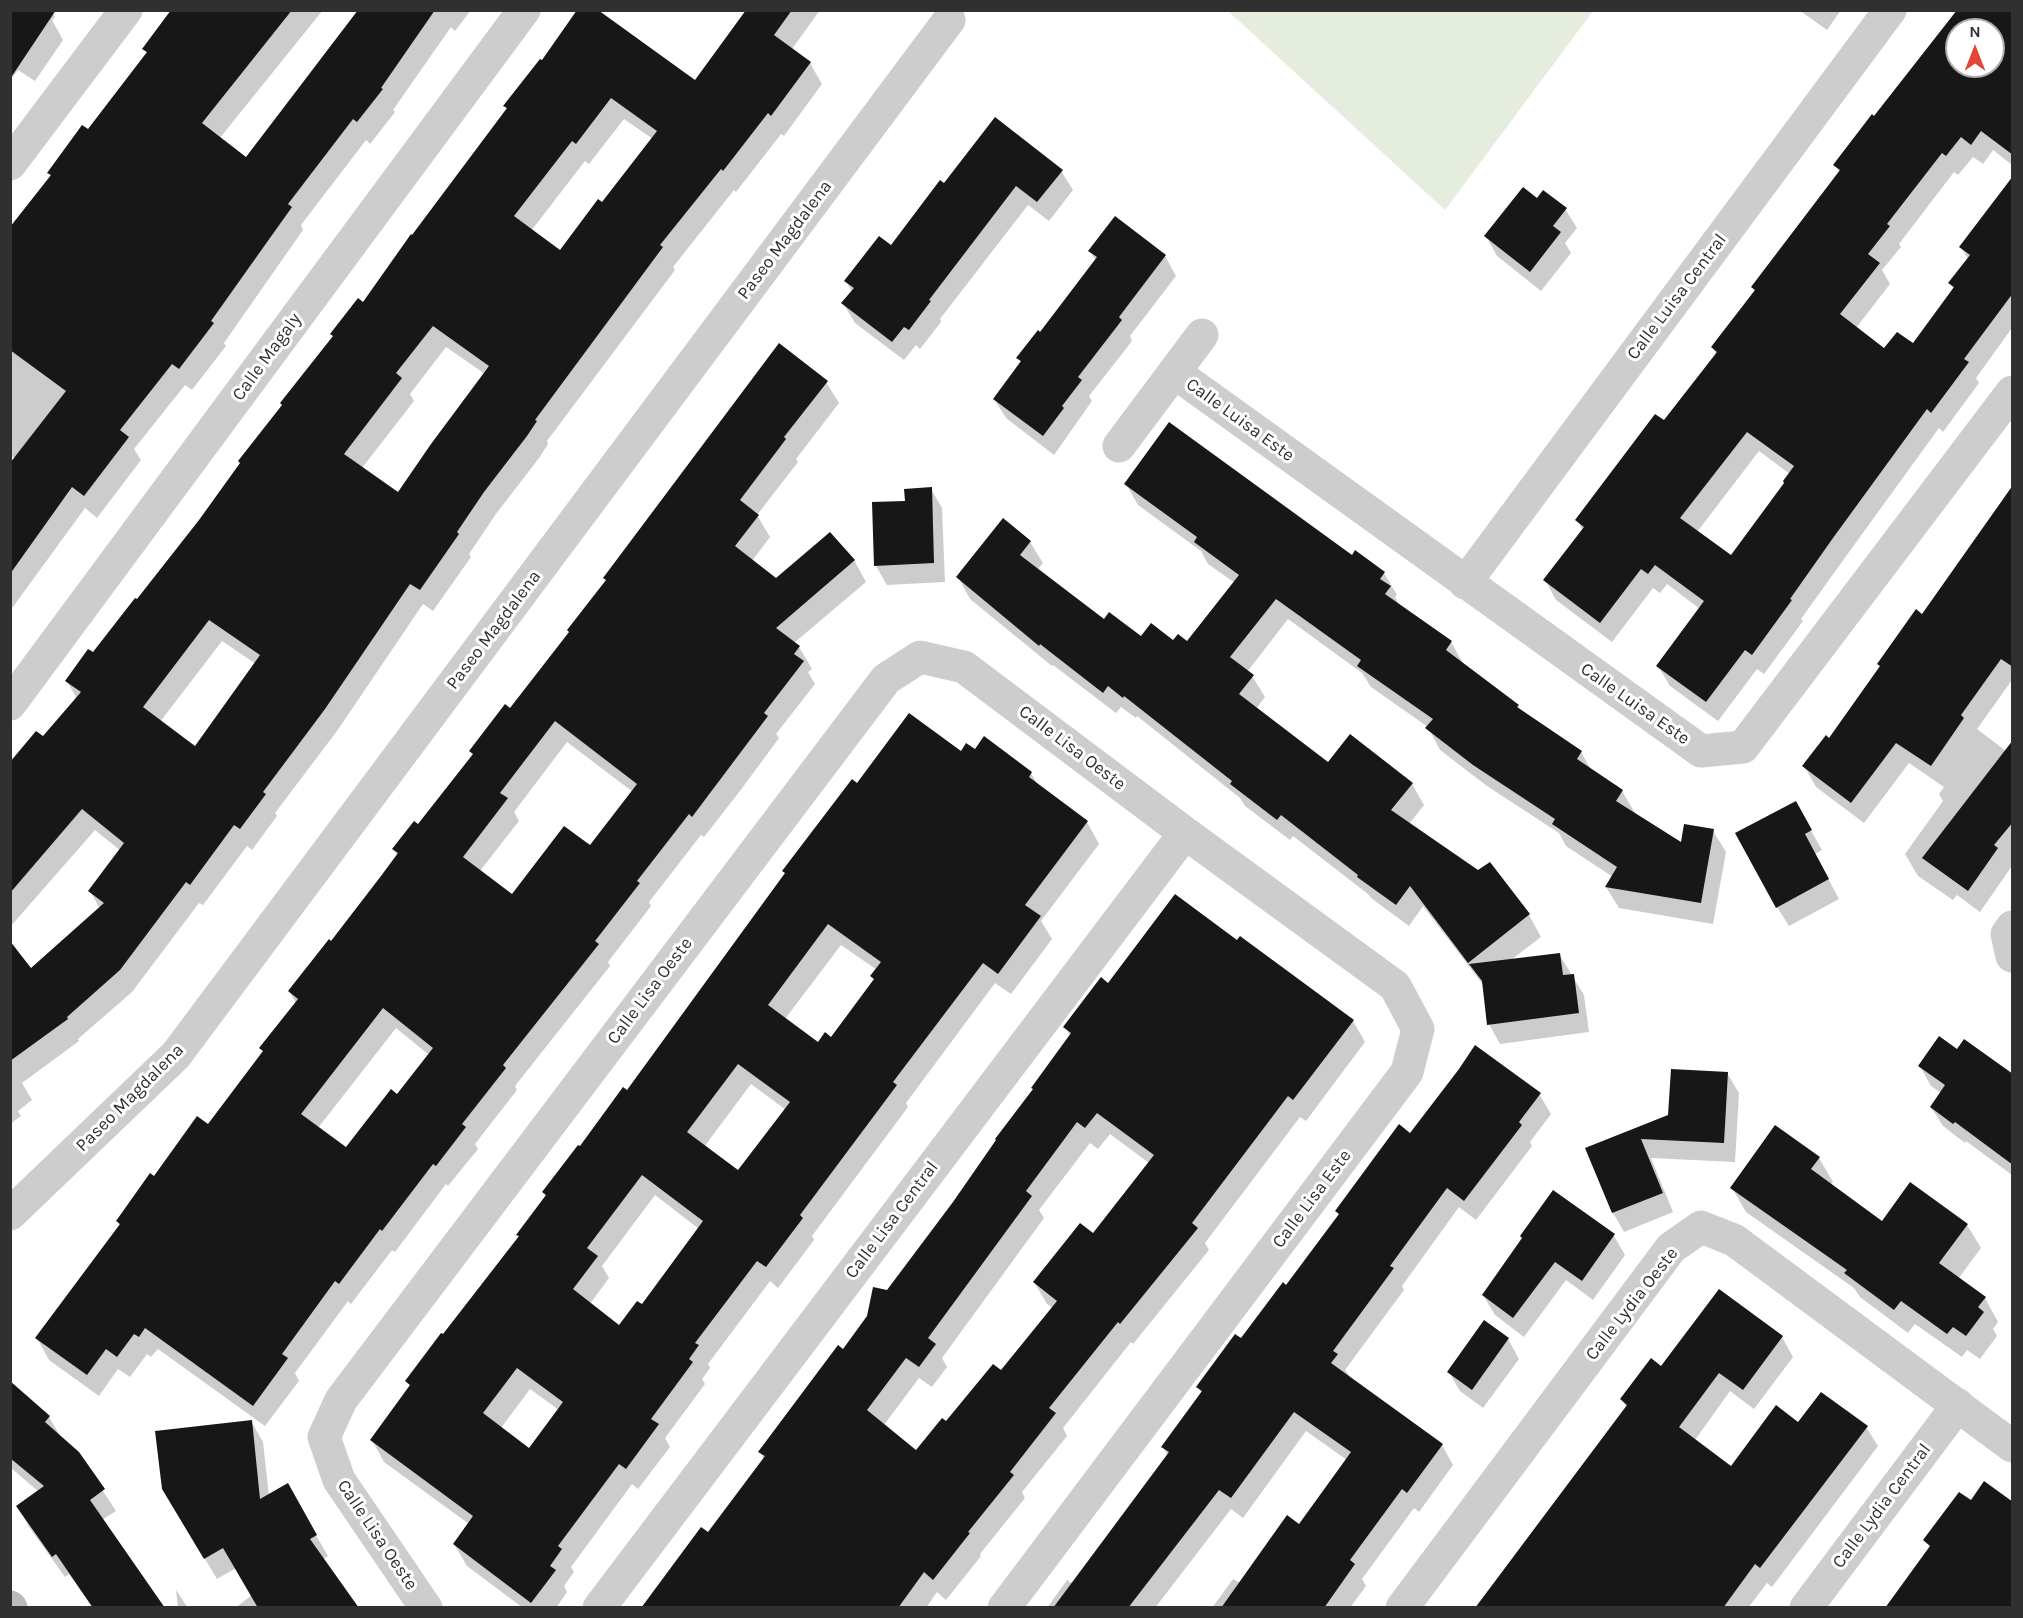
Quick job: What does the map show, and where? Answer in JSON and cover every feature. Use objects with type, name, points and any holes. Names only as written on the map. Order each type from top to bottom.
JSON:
[{"type":"street","points":[[10,164],[126,10]]},
{"type":"street","name":"Calle Magaly","points":[[10,704],[524,10]]},
{"type":"street","name":"Calle Luisa Central","points":[[1465,583],[1890,10]]},
{"type":"street","name":"Paseo Magdalena","points":[[10,1214],[176,1055],[949,20]]},
{"type":"street","name":"Calle Luisa Este","points":[[1119,446],[1202,335]]},
{"type":"street","name":"Calle Luisa Este","points":[[1174,372],[1701,751],[1743,747],[2013,392]]},
{"type":"street","name":"Calle Lisa Oeste","points":[[426,1608],[339,1480],[324,1437],[341,1400],[886,679],[920,657],[964,668],[1185,833]]},
{"type":"street","name":"Calle Lisa Central","points":[[599,1608],[1185,833]]},
{"type":"street","name":"Calle Lisa Este","points":[[1004,1608],[1407,1072],[1418,1029],[1395,986],[1185,833]]},
{"type":"street","points":[[2013,927],[2007,934],[2013,956]]},
{"type":"street","name":"Calle Lydia Oeste","points":[[1402,1608],[1671,1248],[1701,1227],[1734,1240],[1958,1405]]},
{"type":"street","points":[[1958,1405],[2013,1446]]},
{"type":"street","name":"Calle Lydia Central","points":[[1806,1608],[1958,1405]]},
{"type":"green space","points":[[1228,11],[1593,11],[1445,210]]},
{"type":"building","points":[[10,10],[56,10],[10,79]]},
{"type":"building","points":[[171,10],[292,10],[202,123],[246,157],[358,10],[435,10],[381,88],[383,89],[357,122],[353,119],[288,204],[292,207],[211,321],[214,323],[179,369],[172,364],[120,430],[129,437],[84,496],[72,487],[10,574],[10,463],[66,391],[10,350],[10,227],[51,175],[47,173],[82,125],[88,129],[147,52],[142,49]]},
{"type":"building","points":[[577,10],[598,10],[695,80],[746,10],[792,10],[774,35],[811,62],[771,116],[768,113],[723,171],[721,169],[660,245],[663,247],[535,420],[537,421],[527,436],[484,492],[457,532],[459,534],[420,590],[410,584],[325,709],[263,792],[266,794],[240,829],[234,825],[190,885],[186,882],[120,970],[67,1017],[68,1019],[10,1061],[10,941],[31,968],[104,903],[88,891],[124,843],[82,809],[10,893],[10,762],[36,731],[43,736],[81,692],[65,681],[88,649],[93,652],[199,520],[240,463],[238,461],[282,405],[280,403],[333,336],[330,334],[358,298],[363,302],[411,234],[507,108],[503,106],[540,59],[542,60]],"holes":[[[611,98],[657,131],[602,202],[598,199],[560,250],[514,216],[572,141],[576,144]],[[433,326],[489,366],[398,492],[344,454],[402,378],[396,373]],[[209,620],[260,655],[195,746],[143,707]]]},
{"type":"building","points":[[1957,10],[2013,10],[2013,155],[1981,131],[1971,145],[1961,137],[1946,156],[1942,153],[1887,224],[1890,226],[1868,254],[1880,263],[1840,314],[1884,348],[1897,332],[1913,343],[1954,287],[1948,283],[1970,255],[1959,247],[2013,176],[2013,293],[1964,359],[1969,362],[1931,413],[1927,409],[1833,538],[1752,655],[1745,650],[1706,702],[1656,666],[1704,601],[1655,565],[1648,574],[1641,569],[1600,623],[1543,580],[1584,527],[1575,520],[1655,414],[1664,420],[1717,352],[1711,347],[1755,290],[1751,287],[1840,170],[1833,165],[1872,114],[1874,116],[1945,25],[1945,78],[2005,78],[2005,18],[1951,18]],"holes":[[[1747,432],[1794,466],[1731,555],[1680,518]]]},
{"type":"building","points":[[995,117],[1063,170],[1037,202],[1016,186],[929,300],[931,301],[909,330],[904,327],[892,342],[841,303],[854,288],[844,281],[879,236],[891,245],[940,180],[944,183]]},
{"type":"building","points":[[1523,187],[1537,198],[1543,190],[1567,208],[1553,226],[1561,232],[1530,272],[1484,236]]},
{"type":"building","points":[[1115,216],[1166,255],[1119,317],[1122,320],[1078,377],[1082,380],[1043,436],[993,399],[1021,361],[1016,358],[1038,330],[1040,332],[1097,257],[1088,251]]},
{"type":"building","points":[[779,343],[828,381],[784,437],[786,439],[740,500],[759,515],[735,546],[776,578],[830,532],[855,560],[776,628],[800,646],[794,654],[804,661],[764,713],[768,716],[692,817],[689,814],[637,881],[640,883],[595,941],[599,944],[503,1065],[506,1068],[462,1124],[466,1127],[436,1166],[433,1164],[382,1231],[380,1229],[339,1284],[335,1281],[282,1354],[288,1358],[253,1406],[145,1328],[139,1337],[134,1334],[117,1357],[106,1349],[87,1375],[35,1338],[120,1224],[116,1221],[150,1173],[154,1176],[197,1116],[208,1124],[263,1051],[259,1048],[298,999],[288,991],[329,939],[331,941],[381,876],[398,853],[392,849],[414,821],[418,824],[473,754],[469,751],[505,704],[510,708],[569,632],[567,630],[606,580],[603,578]],"holes":[[[555,721],[637,784],[590,845],[564,826],[512,894],[463,857],[508,798],[500,793]],[[383,1008],[433,1048],[397,1094],[391,1089],[346,1147],[301,1114]]]},
{"type":"building","points":[[1169,422],[1352,555],[1355,550],[1385,572],[1380,579],[1391,586],[1385,594],[1452,641],[1446,650],[1519,705],[1517,707],[1582,751],[1577,759],[1623,790],[1616,801],[1681,842],[1684,824],[1714,829],[1701,903],[1605,887],[1617,867],[1552,824],[1555,819],[1473,765],[1425,728],[1433,719],[1357,666],[1361,660],[1276,599],[1230,657],[1254,675],[1239,694],[1328,762],[1350,734],[1413,783],[1391,810],[1478,870],[1490,862],[1530,914],[1468,963],[1410,886],[1396,905],[1357,877],[1358,875],[1281,815],[1277,820],[1230,784],[1232,781],[1124,696],[1123,698],[1108,686],[1103,693],[1040,644],[1039,646],[956,577],[1003,518],[1031,541],[1020,555],[1104,619],[1109,612],[1141,636],[1151,623],[1173,640],[1178,634],[1187,641],[1239,575],[1194,542],[1197,537],[1124,484]]},
{"type":"building","points":[[2013,485],[2013,667],[2001,659],[1961,715],[1964,718],[1931,766],[1896,743],[1851,803],[1802,766],[1826,735],[1829,738],[1880,666],[1877,664],[1916,609],[1922,614]]},
{"type":"building","points":[[932,487],[934,563],[874,566],[872,502],[905,501],[904,489]]},
{"type":"building","points":[[909,713],[961,751],[966,743],[975,749],[984,736],[1032,772],[1029,777],[1088,821],[1025,905],[1041,916],[998,974],[983,963],[893,1082],[897,1085],[800,1215],[803,1218],[766,1267],[757,1261],[695,1343],[699,1345],[689,1359],[693,1362],[651,1419],[659,1424],[626,1469],[619,1464],[558,1546],[562,1549],[550,1566],[556,1570],[531,1603],[453,1544],[473,1516],[370,1440],[410,1385],[405,1381],[519,1236],[516,1235],[546,1195],[542,1192],[578,1145],[580,1146],[623,1087],[627,1090],[785,873],[782,871],[852,779],[857,783]],"holes":[[[828,924],[881,962],[870,976],[874,979],[831,1037],[825,1032],[818,1042],[768,1005]],[[738,1064],[790,1102],[738,1170],[687,1132]],[[642,1175],[703,1221],[642,1304],[637,1301],[619,1325],[573,1289],[598,1256],[587,1248]],[[517,1368],[563,1402],[529,1448],[483,1413]]]},
{"type":"building","points":[[2013,740],[2013,822],[1994,845],[1998,848],[1968,891],[1922,858]]},
{"type":"building","points":[[1796,801],[1812,830],[1805,834],[1829,879],[1776,908],[1735,833]]},
{"type":"building","points":[[1175,894],[1237,940],[1240,936],[1354,1020],[1293,1100],[1288,1096],[1192,1223],[1198,1228],[1049,1408],[1056,1413],[1010,1472],[1014,1475],[933,1580],[924,1572],[898,1608],[641,1608],[701,1527],[708,1532],[765,1456],[758,1452],[838,1345],[843,1349],[867,1316],[873,1287],[887,1290],[953,1202],[1071,1033],[1063,1027],[1101,977],[1108,983]],"holes":[[[1097,1113],[1154,1155],[1093,1233],[1080,1223],[1033,1282],[1057,1301],[1001,1370],[993,1364],[946,1421],[942,1418],[916,1450],[867,1410],[906,1358],[919,1367],[936,1344],[928,1338],[1032,1196],[1026,1191],[1077,1122],[1085,1128]]]},
{"type":"building","points":[[1560,953],[1563,975],[1574,974],[1579,1013],[1487,1025],[1482,981],[1469,964]]},
{"type":"building","points":[[1939,1036],[1957,1049],[1964,1039],[2013,1074],[2013,1165],[1955,1122],[1953,1124],[1930,1107],[1945,1085],[1918,1066]]},
{"type":"building","points":[[1475,1045],[1541,1093],[1519,1122],[1522,1125],[1464,1201],[1447,1188],[1390,1266],[1394,1268],[1333,1351],[1338,1354],[1331,1363],[1443,1444],[1407,1493],[1402,1489],[1350,1560],[1355,1564],[1324,1608],[1221,1608],[1287,1515],[1299,1524],[1351,1452],[1294,1412],[1231,1498],[1219,1490],[1128,1608],[1053,1608],[1169,1452],[1161,1447],[1202,1391],[1196,1387],[1235,1334],[1241,1338],[1283,1282],[1286,1285],[1339,1214],[1335,1211],[1399,1124],[1410,1133]]},
{"type":"building","points":[[1671,1069],[1728,1072],[1724,1143],[1641,1139],[1663,1193],[1612,1213],[1585,1148],[1668,1115]]},
{"type":"building","points":[[1775,1125],[1820,1157],[1811,1169],[1882,1221],[1910,1182],[1968,1224],[1939,1263],[1986,1297],[1978,1307],[1984,1312],[1966,1336],[1953,1327],[1947,1334],[1901,1301],[1894,1310],[1844,1273],[1847,1270],[1730,1188]]},
{"type":"building","points":[[1553,1190],[1615,1234],[1582,1281],[1555,1262],[1513,1318],[1482,1295]]},
{"type":"building","points":[[1719,1289],[1783,1336],[1743,1390],[1719,1373],[1679,1427],[1731,1466],[1776,1405],[1798,1422],[1821,1392],[1868,1426],[1760,1568],[1755,1564],[1723,1608],[1475,1608],[1627,1405],[1620,1399],[1651,1358],[1661,1366]]},
{"type":"building","points":[[1484,1320],[1509,1338],[1472,1390],[1447,1372]]},
{"type":"building","points":[[10,1381],[50,1416],[45,1422],[79,1452],[105,1489],[90,1500],[165,1608],[93,1608],[56,1554],[52,1557],[16,1506],[44,1486],[10,1458]]},
{"type":"building","points":[[252,1420],[260,1499],[288,1483],[317,1535],[310,1539],[359,1608],[258,1608],[223,1548],[204,1559],[162,1489],[155,1431]]},
{"type":"building","points":[[1984,1481],[2013,1502],[2013,1608],[1885,1608],[1930,1546],[1923,1540],[1959,1492],[1971,1500]]}]
